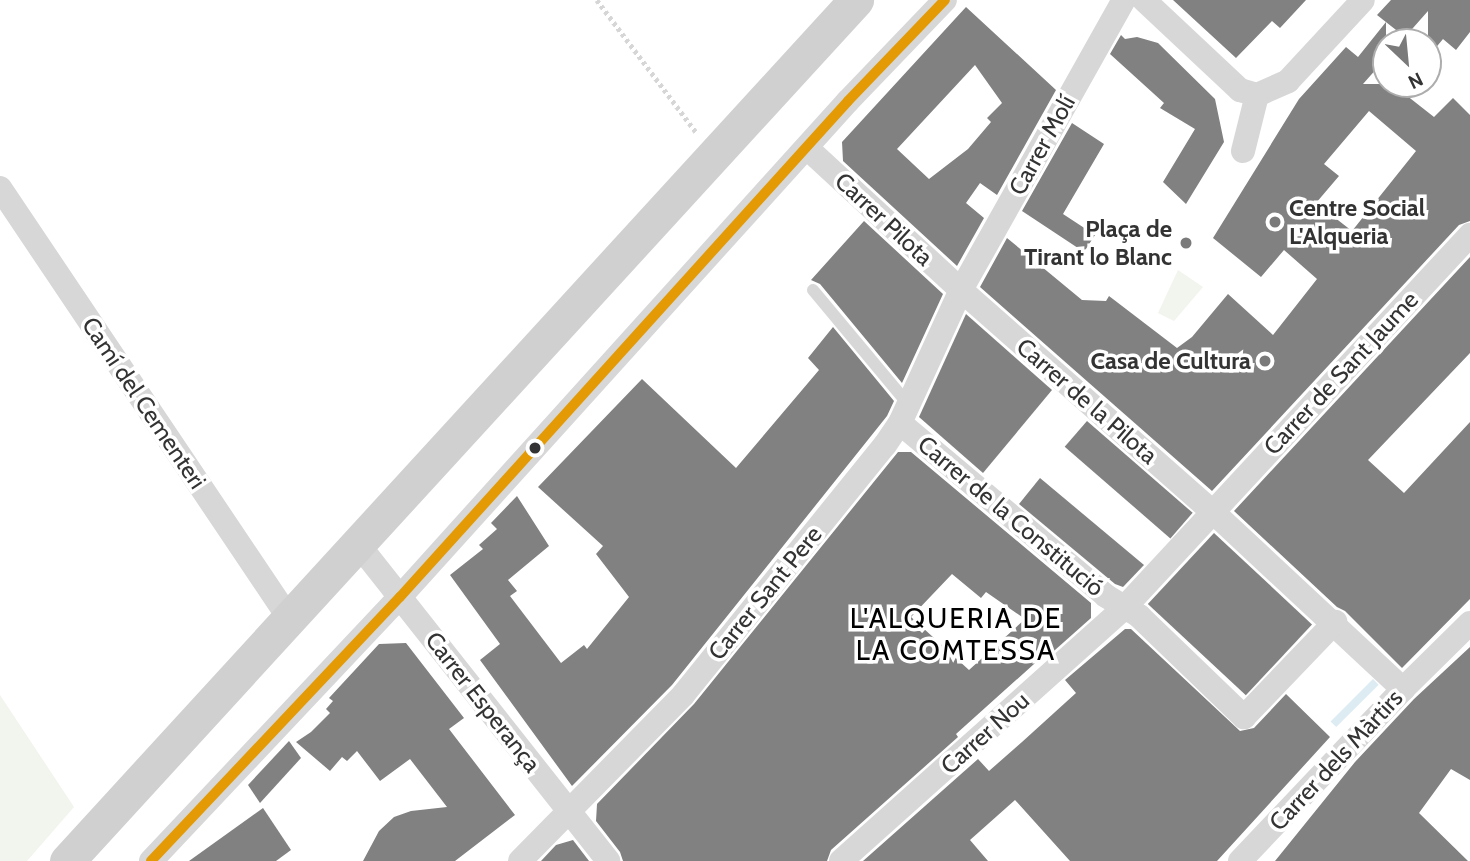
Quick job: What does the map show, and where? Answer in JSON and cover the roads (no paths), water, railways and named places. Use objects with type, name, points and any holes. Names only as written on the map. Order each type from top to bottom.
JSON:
[{"type":"street","points":[[66,861],[856,0]]},
{"type":"street","points":[[151,861],[400,597],[944,0]]},
{"type":"street","name":"Carrer Molí","points":[[961,290],[1124,0]]},
{"type":"street","points":[[1144,0],[1240,90],[1257,95],[1287,81],[1363,0]]},
{"type":"street","points":[[1243,151],[1257,95]]},
{"type":"street","name":"Carrer Pilota","points":[[807,148],[961,290]]},
{"type":"street","name":"Camí del Cementeri","points":[[0,188],[289,618]]},
{"type":"street","name":"Carrer de Sant Jaume","points":[[1213,512],[1470,235]]},
{"type":"street","name":"Carrer Sant Pere","points":[[520,861],[683,695],[904,413],[961,290]]},
{"type":"street","name":"Carrer de la Pilota","points":[[961,290],[1213,512],[1331,619],[1403,689]]},
{"type":"street","name":"Carrer de la Constitució","points":[[904,413],[1106,596],[1139,616],[1244,717],[1331,619]]},
{"type":"street","name":"Carrer Nou","points":[[841,861],[1124,608],[1213,512]]},
{"type":"street","name":"Carrer Esperança","points":[[358,544],[608,861]]},
{"type":"street","name":"Carrer dels Màrtirs","points":[[1240,861],[1403,689],[1470,623]]},
{"type":"lane","points":[[813,290],[904,413]]},
{"type":"place","name":"Centre Social L'Alqueria","points":[[1275,222]]},
{"type":"place","name":"Plaça de Tirant lo Blanc","points":[[1186,243]]},
{"type":"place","name":"Casa de Cultura","points":[[1265,361]]},
{"type":"district","name":"L'ALQUERIA DE LA COMTESSA","points":[[956,634]]}]
